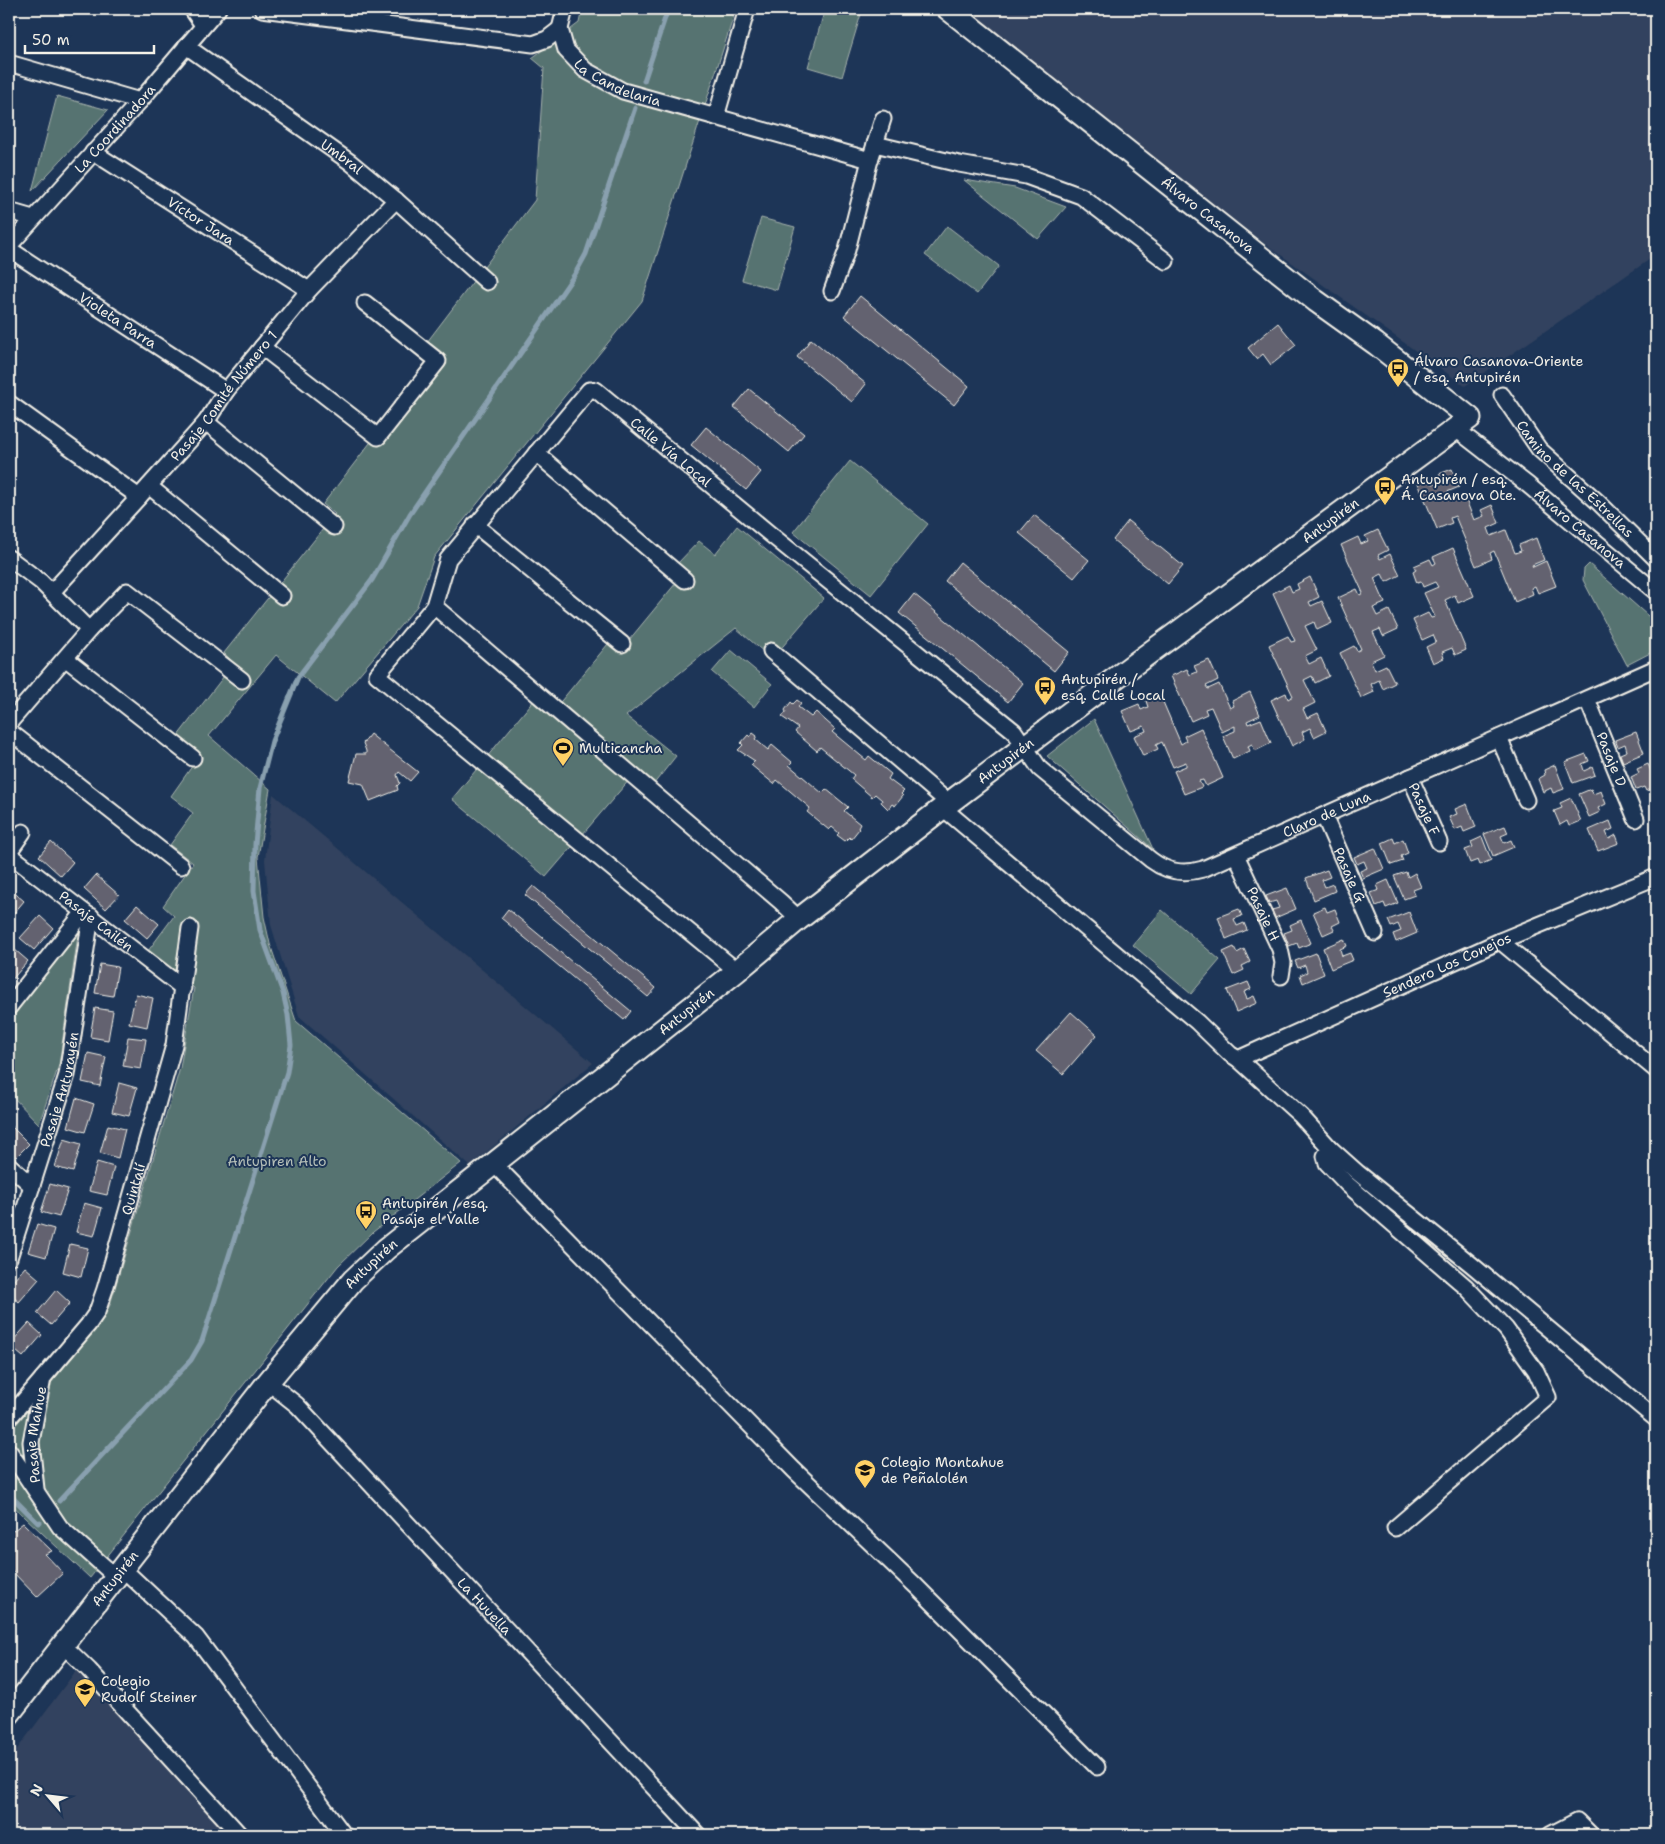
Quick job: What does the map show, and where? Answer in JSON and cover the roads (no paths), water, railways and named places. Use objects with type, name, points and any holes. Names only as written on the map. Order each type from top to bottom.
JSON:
[{"type":"street","points":[[192,9],[203,25]]},
{"type":"street","name":"La Coordinadora","points":[[9,247],[32,218],[140,101],[218,9]]},
{"type":"street","points":[[262,9],[533,44],[547,39],[560,29],[565,9]]},
{"type":"street","points":[[716,117],[747,9]]},
{"type":"street","name":"Álvaro Casanova","points":[[948,9],[1316,301],[1376,344],[1528,485],[1656,592]]},
{"type":"street","name":"La Candelaria","points":[[560,29],[566,50],[585,70],[624,91],[870,160]]},
{"type":"street","name":"Umbral","points":[[186,46],[350,162],[396,200],[488,282]]},
{"type":"street","points":[[9,63],[140,101]]},
{"type":"street","points":[[832,291],[847,250],[870,160],[883,119]]},
{"type":"street","points":[[875,144],[960,164],[1026,176],[1081,196],[1166,261]]},
{"type":"street","name":"Víctor Jara","points":[[93,152],[308,290]]},
{"type":"street","name":"Pasaje Comité Número 1","points":[[52,592],[206,422],[226,391],[308,290],[396,200]]},
{"type":"street","points":[[9,211],[32,218]]},
{"type":"street","name":"Violeta Parra","points":[[9,247],[226,391]]},
{"type":"street","points":[[262,346],[378,437],[438,361],[365,303]]},
{"type":"street","name":"Calle Vía Local","points":[[736,971],[377,675],[434,606],[448,559],[589,390],[596,390],[770,534],[1014,731],[1026,746]]},
{"type":"street","name":"Camino de las Estrellas","points":[[1502,395],[1539,449],[1598,502],[1656,559]]},
{"type":"street","points":[[9,403],[144,492],[282,596]]},
{"type":"street","points":[[206,422],[334,527]]},
{"type":"street","name":"Antupirén","points":[[9,1714],[268,1382],[353,1280],[386,1249],[799,919],[946,805],[1463,424]]},
{"type":"street","points":[[536,453],[685,580]]},
{"type":"street","points":[[475,525],[622,644]]},
{"type":"street","points":[[9,558],[41,582],[89,630]]},
{"type":"street","points":[[9,723],[89,630],[127,591],[242,680]]},
{"type":"street","points":[[434,606],[799,919]]},
{"type":"street","points":[[771,652],[1238,1059],[1301,1116],[1330,1148],[1358,1174],[1472,1265],[1656,1419]]},
{"type":"street","points":[[65,658],[193,758]]},
{"type":"street","name":"Claro de Luna","points":[[1026,746],[1040,769],[1159,866],[1178,872],[1195,872],[1656,668]]},
{"type":"street","name":"Pasaje D","points":[[1587,699],[1636,819]]},
{"type":"street","points":[[9,732],[181,866]]},
{"type":"street","points":[[1500,738],[1526,800]]},
{"type":"street","name":"Pasaje F","points":[[1410,777],[1439,842]]},
{"type":"street","name":"Pasaje G","points":[[1324,816],[1375,933]]},
{"type":"street","points":[[9,853],[23,832]]},
{"type":"street","name":"Pasaje Cailén","points":[[9,853],[183,988]]},
{"type":"street","name":"Pasaje H","points":[[1236,855],[1280,949],[1283,963],[1281,976]]},
{"type":"street","name":"Sendero Los Conejos","points":[[1238,1059],[1500,941],[1656,877]]},
{"type":"street","points":[[9,1007],[88,914]]},
{"type":"street","name":"Pasaje Anturayén","points":[[9,1258],[67,1074],[88,914]]},
{"type":"street","name":"Quintalí","points":[[9,1418],[98,1312],[174,1046],[190,928]]},
{"type":"street","points":[[1500,941],[1656,1070]]},
{"type":"street","points":[[1330,1148],[1325,1156],[1327,1163],[1347,1184],[1466,1287],[1506,1329],[1536,1370],[1548,1397],[1395,1528]]},
{"type":"street","points":[[494,1164],[794,1470],[916,1586],[1097,1767]]},
{"type":"street","points":[[9,1165],[32,1186]]},
{"type":"street","name":"Pasaje Maihue","points":[[37,1492],[31,1442],[43,1378]]},
{"type":"street","name":"La Huuella","points":[[268,1382],[297,1405],[698,1835]]},
{"type":"street","name":"Pasaje Maihue","points":[[9,1451],[60,1527],[196,1637],[344,1835]]},
{"type":"street","points":[[63,1645],[89,1670],[240,1835]]},
{"type":"street","points":[[1550,1835],[1577,1821],[1590,1835]]},
{"type":"waterway","points":[[644,81],[668,9]]},
{"type":"waterway","points":[[59,1501],[191,1360],[202,1341],[287,1072],[291,1045],[288,1015],[283,993],[260,930],[254,891],[255,844],[260,788],[272,741],[298,677],[372,580],[410,514],[575,274],[586,254],[635,108]]},
{"type":"waterway","points":[[9,1496],[38,1523],[40,1522]]},
{"type":"place","name":"Álvaro Casanova-Oriente / esq. Antupirén","points":[[1398,388]]},
{"type":"place","name":"Antupirén / esq. Á. Casanova Ote.","points":[[1385,506]]},
{"type":"place","name":"Antupirén / esq. Calle Local","points":[[1045,706]]},
{"type":"place","name":"Multicancha","points":[[563,767]]},
{"type":"place","name":"Antupirén / esq. Pasaje el Valle","points":[[366,1230]]},
{"type":"place","name":"Colegio Montahue de Peñalolén","points":[[865,1489]]},
{"type":"place","name":"Colegio Rudolf Steiner","points":[[85,1708]]},
{"type":"park label","name":"Antupiren Alto","points":[[277,1161]]}]
